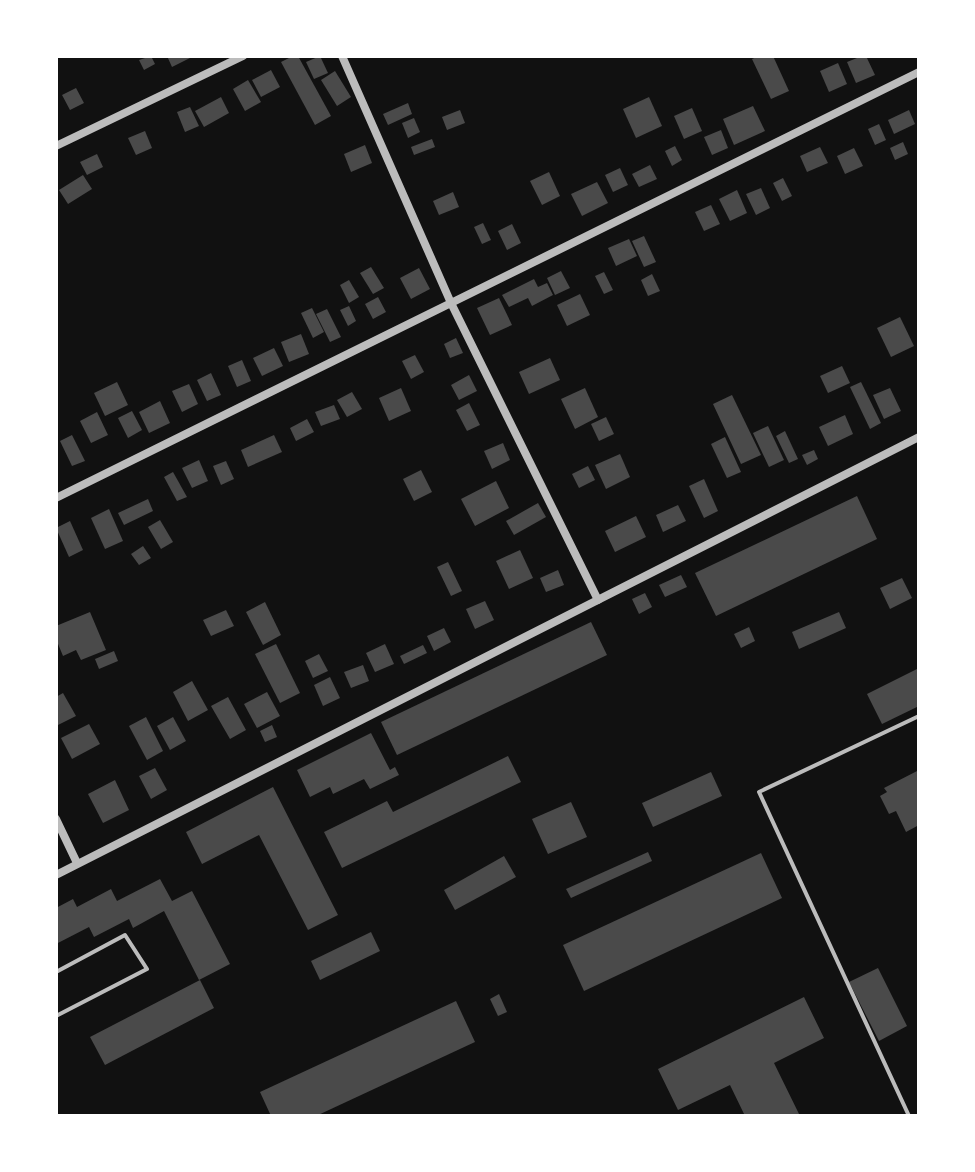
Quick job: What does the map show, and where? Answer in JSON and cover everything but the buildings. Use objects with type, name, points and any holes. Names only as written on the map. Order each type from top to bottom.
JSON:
[{"type":"street","points":[[56,146],[243,56]]},
{"type":"street","points":[[342,56],[451,303],[598,600]]},
{"type":"street","points":[[56,498],[919,72]]},
{"type":"street","points":[[56,875],[919,437]]},
{"type":"street","points":[[56,819],[77,863]]},
{"type":"lane","points":[[909,1116],[759,792],[919,716]]},
{"type":"lane","points":[[56,972],[125,935],[147,969],[56,1016]]}]
